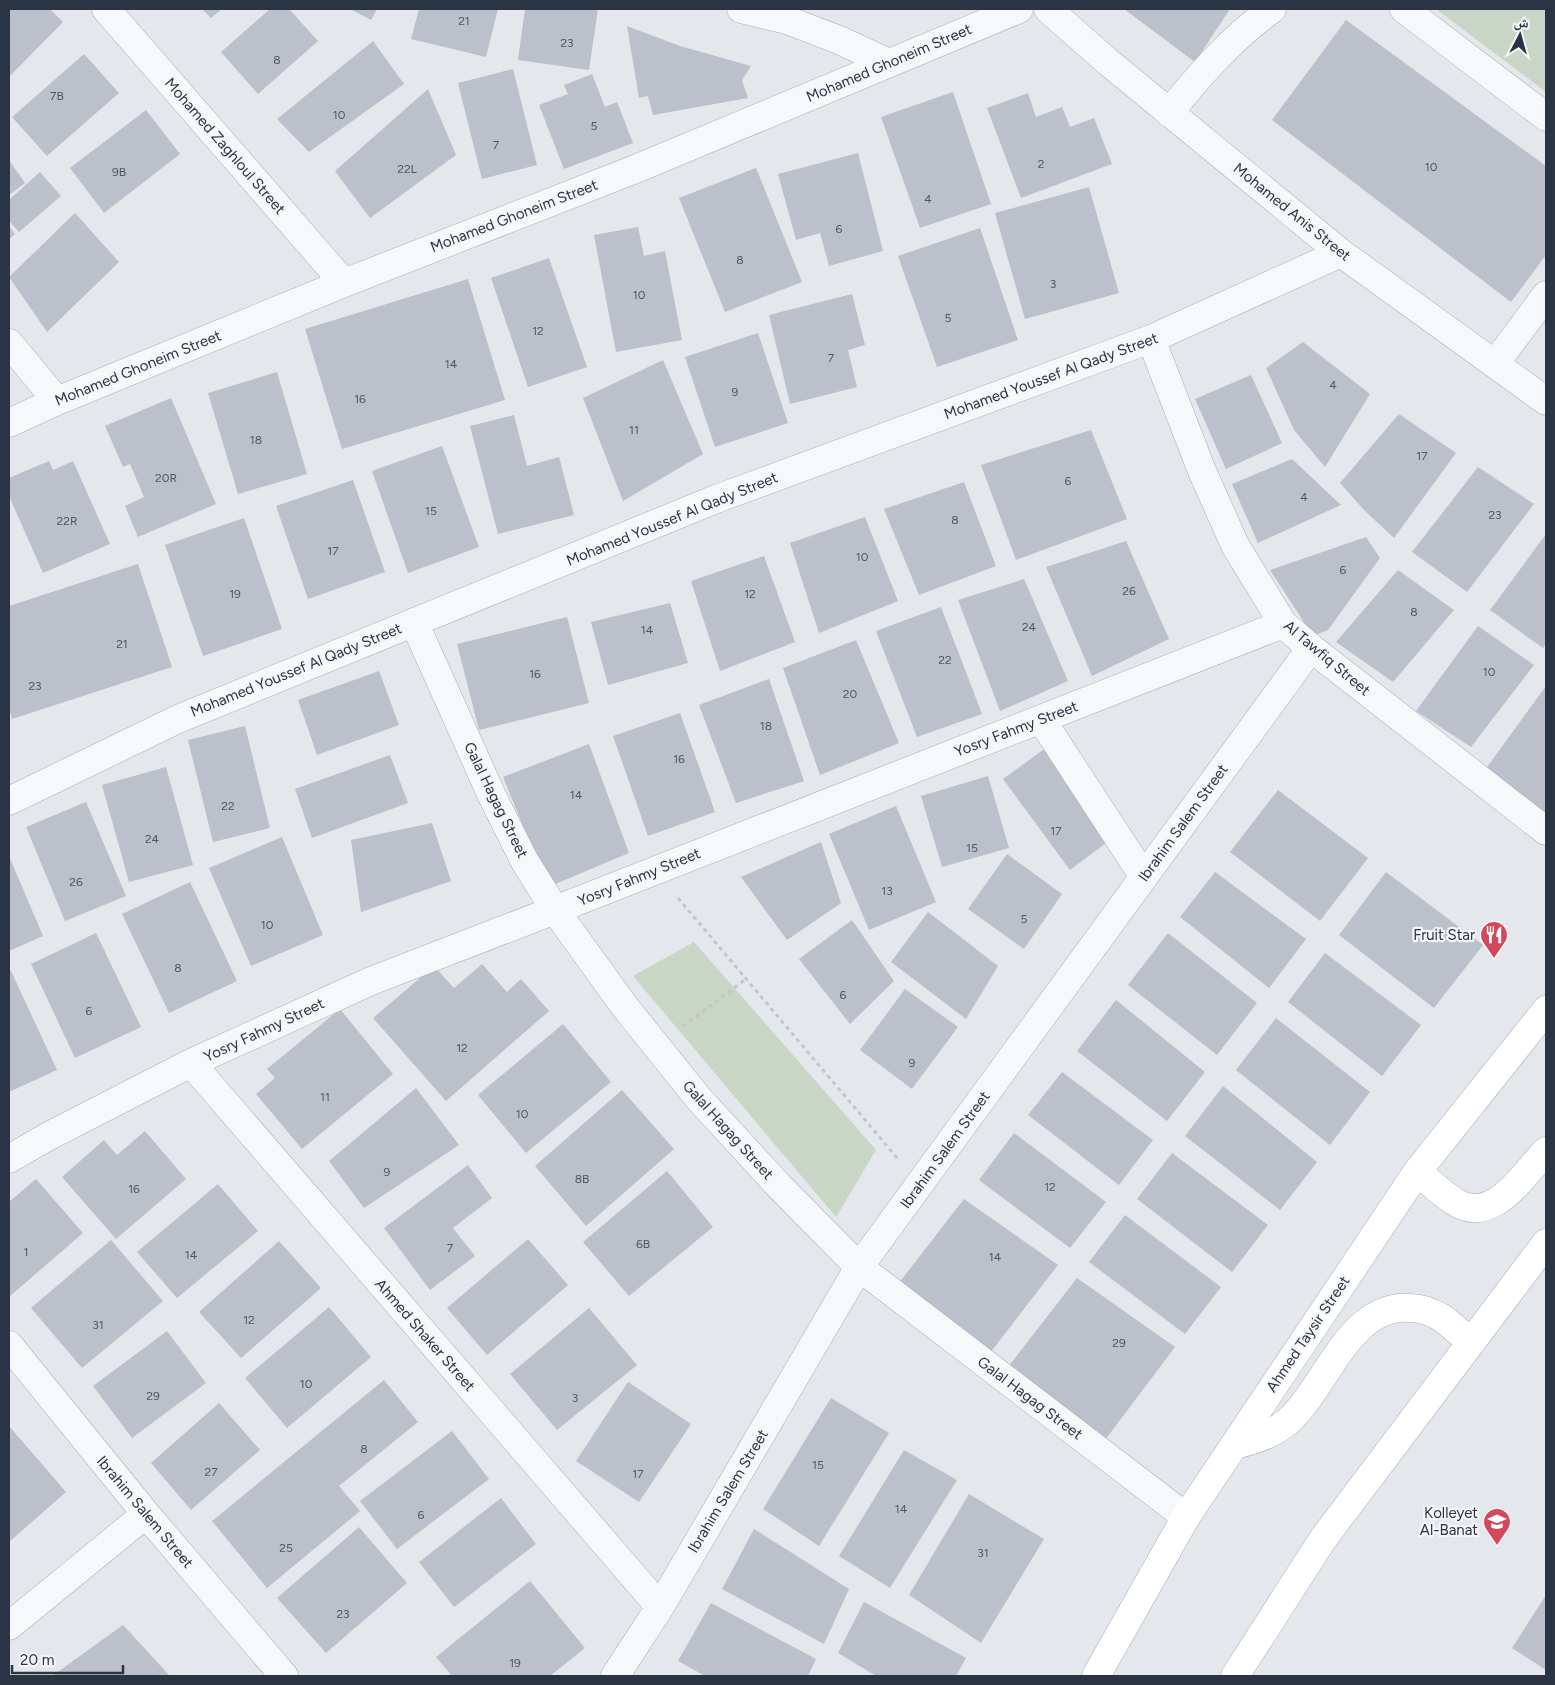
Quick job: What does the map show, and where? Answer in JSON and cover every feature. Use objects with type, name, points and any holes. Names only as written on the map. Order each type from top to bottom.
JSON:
[{"type":"main road","name":"Ahmed Taysir Street","points":[[1096,1676],[1186,1516],[1417,1172],[1546,1010]]},
{"type":"main road","points":[[1417,1172],[1454,1202],[1463,1206],[1483,1208],[1501,1200],[1546,1151]]},
{"type":"main road","points":[[1235,1676],[1323,1539],[1546,1244]]},
{"type":"main road","points":[[1234,1445],[1270,1434],[1290,1419],[1304,1404],[1352,1335],[1366,1321],[1377,1314],[1390,1309],[1404,1307],[1424,1310],[1442,1318],[1472,1343]]},
{"type":"street","name":"Mohamed Zaghloul Street","points":[[106,9],[344,283]]},
{"type":"street","points":[[741,9],[787,20],[830,36],[888,63]]},
{"type":"street","name":"Mohamed Ghoneim Street","points":[[9,423],[57,401],[344,283],[638,168],[1019,9]]},
{"type":"street","name":"Mohamed Anis Street","points":[[1048,9],[1169,113],[1341,253],[1546,401]]},
{"type":"street","points":[[1169,113],[1204,70],[1246,28],[1272,9]]},
{"type":"street","points":[[1404,9],[1546,117]]},
{"type":"street","name":"Mohamed Youssef Al Qady Street","points":[[9,801],[178,719],[716,499],[1152,339],[1341,253]]},
{"type":"street","points":[[1495,364],[1546,295]]},
{"type":"street","name":"Al Tawfiq Street","points":[[1152,339],[1202,471],[1231,537],[1283,624],[1311,648],[1546,831]]},
{"type":"street","points":[[9,343],[57,401]]},
{"type":"street","name":"Galal Hagag Street","points":[[414,622],[492,796],[524,860],[555,910],[625,1007],[699,1099],[772,1179],[860,1267],[1186,1516]]},
{"type":"street","name":"Yosry Fahmy Street","points":[[9,1159],[47,1137],[191,1063],[372,981],[1283,624]]},
{"type":"street","name":"Ibrahim Salem Street","points":[[615,1676],[660,1607],[860,1267],[1311,648]]},
{"type":"street","points":[[1041,719],[1144,877]]},
{"type":"street","name":"Ahmed Shaker Street","points":[[191,1063],[660,1607]]},
{"type":"street","name":"Ibrahim Salem Street","points":[[9,1345],[146,1514],[284,1676]]},
{"type":"street","points":[[9,1626],[146,1514]]},
{"type":"path","points":[[655,870],[920,1184]]},
{"type":"path","points":[[656,1046],[746,979]]},
{"type":"green space","points":[[1436,9],[1546,9],[1546,92]]},
{"type":"green space","points":[[694,942],[876,1150],[836,1217],[633,976]]},
{"type":"building","points":[[9,9],[50,9],[63,22],[9,77]]},
{"type":"building","points":[[202,9],[222,9],[211,18]]},
{"type":"building","points":[[270,9],[289,9],[318,41],[258,94],[221,52]]},
{"type":"building","points":[[350,9],[377,9],[371,20]]},
{"type":"building","points":[[419,9],[498,9],[486,57],[411,39]]},
{"type":"building","points":[[525,9],[598,9],[589,70],[518,60]]},
{"type":"building","points":[[1124,9],[1230,9],[1195,62]]},
{"type":"building","points":[[1346,20],[1546,166],[1546,255],[1511,302],[1272,120]]},
{"type":"building","points":[[627,26],[680,46],[751,66],[742,80],[748,98],[653,115],[648,96],[639,98]]},
{"type":"building","points":[[373,41],[404,84],[309,152],[277,119]]},
{"type":"building","points":[[84,54],[119,93],[47,156],[12,117]]},
{"type":"building","points":[[513,69],[537,165],[482,179],[458,83]]},
{"type":"building","points":[[592,74],[605,107],[617,102],[633,143],[564,169],[539,105],[568,94],[564,85]]},
{"type":"building","points":[[428,89],[456,155],[370,218],[335,171]]},
{"type":"building","points":[[953,92],[991,204],[920,228],[881,117]]},
{"type":"building","points":[[1028,93],[1036,117],[1062,107],[1070,127],[1094,118],[1112,164],[1021,198],[987,108]]},
{"type":"building","points":[[146,110],[180,154],[104,213],[70,168]]},
{"type":"building","points":[[858,153],[883,251],[829,266],[820,233],[796,240],[778,174]]},
{"type":"building","points":[[9,160],[25,183],[9,195]]},
{"type":"building","points":[[756,168],[802,282],[725,312],[679,198]]},
{"type":"building","points":[[40,172],[61,196],[19,232],[9,221],[9,200]]},
{"type":"building","points":[[1089,187],[1119,293],[1025,319],[995,213]]},
{"type":"building","points":[[75,213],[119,262],[47,332],[9,277]]},
{"type":"building","points":[[9,226],[15,234],[9,239]]},
{"type":"building","points":[[638,227],[644,256],[665,251],[682,340],[616,352],[594,235]]},
{"type":"building","points":[[980,228],[1018,340],[937,367],[898,256]]},
{"type":"building","points":[[549,258],[587,367],[528,387],[491,278]]},
{"type":"building","points":[[468,279],[505,400],[342,449],[305,329]]},
{"type":"building","points":[[852,294],[865,345],[848,350],[857,387],[790,404],[769,315]]},
{"type":"building","points":[[758,333],[788,423],[715,447],[685,357]]},
{"type":"building","points":[[1303,342],[1370,394],[1325,467],[1294,430],[1266,368]]},
{"type":"building","points":[[663,360],[703,454],[623,501],[583,398]]},
{"type":"building","points":[[277,372],[307,474],[238,494],[208,393]]},
{"type":"building","points":[[1251,375],[1282,443],[1226,469],[1195,399]]},
{"type":"building","points":[[171,398],[216,504],[138,537],[125,506],[144,497],[130,464],[123,467],[105,426]]},
{"type":"building","points":[[1399,414],[1456,453],[1394,538],[1364,510],[1340,483]]},
{"type":"building","points":[[514,415],[527,466],[559,457],[574,515],[498,534],[470,426]]},
{"type":"building","points":[[1091,430],[1127,519],[1016,560],[981,465]]},
{"type":"building","points":[[442,446],[479,547],[408,573],[372,471]]},
{"type":"building","points":[[1292,459],[1341,505],[1258,543],[1232,484]]},
{"type":"building","points":[[49,461],[53,470],[73,461],[110,544],[43,573],[9,496],[9,478]]},
{"type":"building","points":[[1478,467],[1534,504],[1467,592],[1412,552]]},
{"type":"building","points":[[353,480],[385,572],[308,599],[276,506]]},
{"type":"building","points":[[964,482],[996,566],[919,595],[884,509]]},
{"type":"building","points":[[865,517],[898,601],[819,633],[790,543]]},
{"type":"building","points":[[244,518],[282,629],[203,656],[165,545]]},
{"type":"building","points":[[1546,534],[1546,644],[1543,648],[1490,610]]},
{"type":"building","points":[[1366,537],[1380,558],[1328,630],[1313,636],[1270,570]]},
{"type":"building","points":[[1126,541],[1169,639],[1092,676],[1046,567]]},
{"type":"building","points":[[764,556],[795,642],[720,671],[691,581]]},
{"type":"building","points":[[138,564],[172,667],[12,719],[9,708],[9,606]]},
{"type":"building","points":[[1398,570],[1454,610],[1393,682],[1336,642]]},
{"type":"building","points":[[1024,579],[1068,681],[1000,711],[958,600]]},
{"type":"building","points":[[670,603],[688,663],[608,685],[591,622]]},
{"type":"building","points":[[941,607],[982,714],[917,737],[876,631]]},
{"type":"building","points":[[567,617],[589,703],[479,730],[457,644]]},
{"type":"building","points":[[1478,626],[1534,665],[1471,747],[1416,711]]},
{"type":"building","points":[[856,640],[899,743],[820,775],[783,668]]},
{"type":"building","points":[[379,671],[399,725],[317,755],[298,700]]},
{"type":"building","points":[[769,679],[804,781],[736,803],[699,705]]},
{"type":"building","points":[[1546,686],[1546,818],[1482,774]]},
{"type":"building","points":[[680,713],[715,812],[648,836],[613,736]]},
{"type":"building","points":[[245,726],[270,828],[213,842],[188,740]]},
{"type":"building","points":[[589,744],[629,853],[548,887],[503,777]]},
{"type":"building","points":[[1047,747],[1114,837],[1070,870],[1003,779]]},
{"type":"building","points":[[390,755],[408,803],[312,838],[295,789]]},
{"type":"building","points":[[166,767],[193,865],[129,882],[102,785]]},
{"type":"building","points":[[988,776],[1009,848],[942,867],[921,796]]},
{"type":"building","points":[[1278,790],[1368,858],[1320,921],[1230,852]]},
{"type":"building","points":[[86,802],[126,896],[65,921],[26,827]]},
{"type":"building","points":[[896,806],[936,902],[869,930],[829,834]]},
{"type":"building","points":[[432,823],[451,881],[361,912],[351,840]]},
{"type":"building","points":[[282,837],[323,935],[251,966],[209,868]]},
{"type":"building","points":[[821,842],[841,903],[787,940],[741,877]]},
{"type":"building","points":[[1007,854],[1062,894],[1024,949],[968,909]]},
{"type":"building","points":[[9,856],[43,936],[9,951]]},
{"type":"building","points":[[1215,872],[1306,939],[1269,988],[1180,917]]},
{"type":"building","points":[[1386,872],[1483,945],[1434,1008],[1339,935]]},
{"type":"building","points":[[190,882],[237,981],[169,1013],[122,914]]},
{"type":"building","points":[[928,912],[998,966],[966,1019],[891,962]]},
{"type":"building","points":[[852,920],[894,981],[850,1024],[799,959]]},
{"type":"building","points":[[96,933],[141,1027],[75,1058],[31,964]]},
{"type":"building","points":[[1168,933],[1257,1003],[1217,1055],[1128,985]]},
{"type":"building","points":[[1325,953],[1421,1025],[1382,1076],[1288,1002]]},
{"type":"building","points":[[482,964],[507,992],[521,979],[549,1011],[446,1101],[373,1018],[434,966],[454,988]]},
{"type":"building","points":[[11,971],[57,1070],[9,1092],[9,972]]},
{"type":"building","points":[[905,989],[958,1027],[912,1089],[860,1050]]},
{"type":"building","points":[[1116,1000],[1205,1072],[1167,1121],[1077,1051]]},
{"type":"building","points":[[340,1009],[393,1074],[302,1149],[256,1094],[275,1078],[267,1069]]},
{"type":"building","points":[[1276,1018],[1370,1092],[1330,1145],[1236,1070]]},
{"type":"building","points":[[563,1024],[611,1082],[526,1153],[478,1095]]},
{"type":"building","points":[[1062,1072],[1153,1140],[1119,1185],[1028,1115]]},
{"type":"building","points":[[1223,1086],[1317,1162],[1280,1210],[1185,1136]]},
{"type":"building","points":[[416,1088],[459,1145],[364,1208],[329,1161]]},
{"type":"building","points":[[622,1090],[674,1149],[586,1226],[535,1166]]},
{"type":"building","points":[[145,1131],[186,1179],[116,1239],[62,1177],[104,1140],[117,1155]]},
{"type":"building","points":[[1014,1133],[1106,1202],[1070,1248],[979,1180]]},
{"type":"building","points":[[1172,1153],[1268,1225],[1232,1272],[1137,1199]]},
{"type":"building","points":[[468,1165],[492,1198],[453,1228],[475,1256],[430,1290],[384,1228]]},
{"type":"building","points":[[667,1171],[713,1227],[629,1296],[583,1242]]},
{"type":"building","points":[[36,1179],[83,1233],[9,1297],[9,1202]]},
{"type":"building","points":[[218,1184],[258,1231],[177,1298],[137,1252]]},
{"type":"building","points":[[964,1199],[1058,1265],[990,1353],[895,1288]]},
{"type":"building","points":[[1125,1215],[1221,1287],[1185,1334],[1089,1262]]},
{"type":"building","points":[[528,1239],[568,1285],[487,1355],[447,1308]]},
{"type":"building","points":[[111,1240],[163,1301],[82,1368],[31,1308]]},
{"type":"building","points":[[279,1241],[321,1288],[241,1358],[199,1312]]},
{"type":"building","points":[[1077,1278],[1175,1347],[1102,1444],[1005,1371]]},
{"type":"building","points":[[329,1307],[371,1357],[287,1428],[245,1378]]},
{"type":"building","points":[[589,1308],[637,1365],[557,1430],[510,1374]]},
{"type":"building","points":[[167,1331],[206,1383],[132,1438],[93,1386]]},
{"type":"building","points":[[384,1380],[418,1422],[339,1486],[360,1511],[267,1588],[212,1521]]},
{"type":"building","points":[[628,1382],[691,1424],[639,1502],[576,1461]]},
{"type":"building","points":[[831,1398],[889,1433],[819,1546],[763,1509]]},
{"type":"building","points":[[219,1403],[260,1450],[191,1510],[151,1463]]},
{"type":"building","points":[[9,1426],[66,1492],[9,1542]]},
{"type":"building","points":[[452,1431],[489,1479],[397,1549],[360,1501]]},
{"type":"building","points":[[904,1450],[957,1480],[890,1588],[839,1556]]},
{"type":"building","points":[[969,1494],[1044,1539],[981,1643],[909,1595]]},
{"type":"building","points":[[501,1498],[536,1544],[454,1607],[419,1562]]},
{"type":"building","points":[[359,1527],[407,1583],[326,1653],[277,1598]]},
{"type":"building","points":[[754,1529],[849,1589],[824,1644],[722,1589]]},
{"type":"building","points":[[530,1581],[585,1648],[550,1676],[452,1676],[436,1657]]},
{"type":"building","points":[[1546,1595],[1546,1670],[1512,1648]]},
{"type":"building","points":[[864,1602],[966,1658],[956,1676],[876,1676],[838,1653]]},
{"type":"building","points":[[711,1603],[816,1659],[808,1676],[705,1676],[678,1661]]},
{"type":"building","points":[[123,1625],[170,1676],[52,1676]]},
{"type":"place","name":"Fruit Star","points":[[1494,959]]},
{"type":"place","name":"Kolleyet Al-Banat","points":[[1497,1546]]}]
